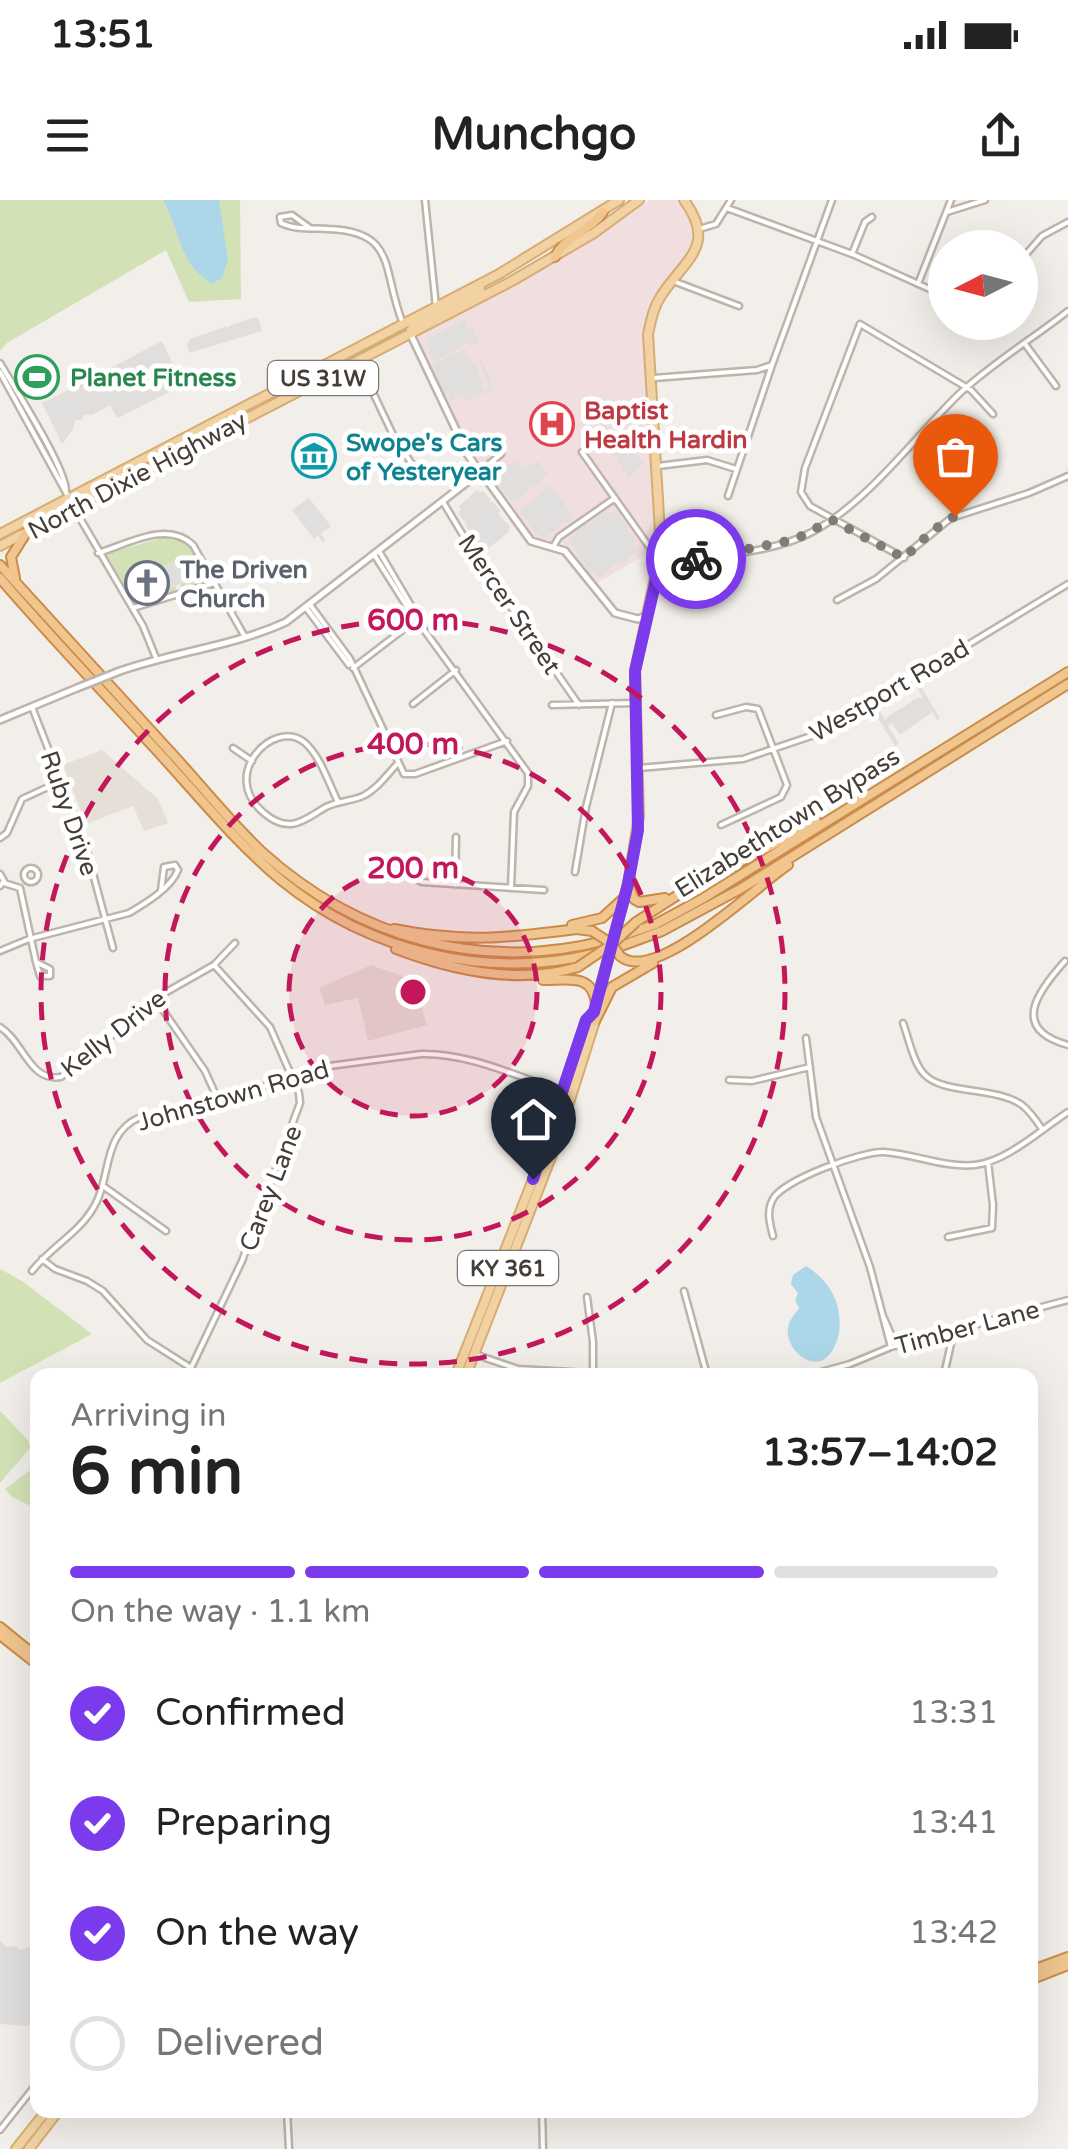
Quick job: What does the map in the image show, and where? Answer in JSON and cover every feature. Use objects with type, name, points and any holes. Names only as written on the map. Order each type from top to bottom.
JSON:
[{"type":"highway","points":[[555,257],[561,245],[603,212]]},
{"type":"highway","points":[[23,590],[10,562],[27,533]]},
{"type":"highway","name":"Elizabethtown Bypass","points":[[0,565],[260,849],[319,896],[372,924],[408,938],[468,951],[528,953],[581,947],[632,934],[678,913],[1068,672]]},
{"type":"highway","name":"Elizabethtown Bypass","points":[[0,579],[262,862],[306,898],[358,928],[415,950],[460,960],[522,963],[584,956],[630,944],[677,924],[1068,684]]},
{"type":"highway","points":[[595,1012],[617,982],[724,917],[777,872],[880,801]]},
{"type":"highway","points":[[504,975],[555,974],[578,967],[684,891],[857,802]]},
{"type":"highway","points":[[628,884],[639,902],[656,901],[684,891]]},
{"type":"highway","points":[[543,933],[602,918],[624,898]]},
{"type":"highway","points":[[372,924],[450,939],[592,931],[612,944],[620,956],[636,963],[693,937]]},
{"type":"highway","points":[[358,928],[381,943],[415,956],[504,975],[578,980],[594,990],[595,1012]]},
{"type":"highway","points":[[0,1627],[30,1654]]},
{"type":"highway","points":[[0,1635],[30,1656]]},
{"type":"highway","points":[[1038,1969],[1068,1961]]},
{"type":"highway","points":[[1038,1976],[1068,1961]]},
{"type":"main road","name":"North Dixie Highway","points":[[0,534],[67,495],[526,259],[620,200]]},
{"type":"main road","name":"North Dixie Highway","points":[[0,546],[555,257],[639,200]]},
{"type":"main road","points":[[638,768],[636,660],[660,562],[648,334],[654,308],[694,256],[698,229],[684,200]]},
{"type":"main road","points":[[486,294],[527,268],[526,259]]},
{"type":"main road","points":[[410,333],[415,325],[523,265],[526,259]]},
{"type":"main road","points":[[306,387],[399,333],[403,324]]},
{"type":"main road","points":[[259,412],[266,400],[312,376],[316,370]]},
{"type":"main road","points":[[208,438],[248,413],[252,402]]},
{"type":"main road","points":[[179,453],[184,445],[247,409],[252,402]]},
{"type":"main road","points":[[114,487],[116,482],[170,451],[174,443]]},
{"type":"main road","points":[[74,508],[79,500],[118,477],[120,471]]},
{"type":"main road","points":[[27,533],[31,526],[62,510],[67,495]]},
{"type":"main road","name":"KY 361","points":[[460,1368],[470,1352],[595,1012],[638,830],[638,768]]},
{"type":"main road","name":"KY 361","points":[[467,1368],[470,1352]]},
{"type":"main road","points":[[16,2149],[41,2118]]},
{"type":"main road","points":[[28,2149],[53,2118]]},
{"type":"street","points":[[425,200],[436,306]]},
{"type":"street","points":[[698,229],[716,224],[731,200]]},
{"type":"street","points":[[728,496],[832,200]]},
{"type":"street","points":[[918,284],[951,200]]},
{"type":"street","points":[[947,212],[985,200]]},
{"type":"street","points":[[727,208],[852,254],[928,288]]},
{"type":"street","points":[[310,228],[292,215],[280,217],[286,226],[310,228],[356,230],[374,242],[381,251],[403,324]]},
{"type":"street","points":[[852,254],[865,222],[872,216]]},
{"type":"street","points":[[1038,241],[1068,222]]},
{"type":"street","points":[[673,280],[739,306]]},
{"type":"street","points":[[582,452],[660,562],[789,541],[832,520],[966,388],[1068,311]]},
{"type":"street","points":[[904,558],[807,504],[801,482],[860,324],[966,388],[993,414]]},
{"type":"street","points":[[410,333],[479,472],[526,538],[566,550],[616,613],[646,616]]},
{"type":"street","points":[[1025,344],[1056,386]]},
{"type":"street","points":[[358,360],[395,438],[414,466]]},
{"type":"street","points":[[0,362],[59,470],[67,495]]},
{"type":"street","points":[[649,378],[757,370],[772,365]]},
{"type":"street","points":[[0,372],[67,495]]},
{"type":"street","points":[[0,720],[156,658],[245,637],[286,622],[501,454]]},
{"type":"street","points":[[657,466],[707,460],[736,469]]},
{"type":"street","points":[[838,600],[904,558],[951,518],[1029,494],[1068,476]]},
{"type":"street","points":[[553,547],[559,537],[615,498]]},
{"type":"street","name":"Mercer Street","points":[[442,502],[579,704]]},
{"type":"street","points":[[74,508],[156,658]]},
{"type":"street","points":[[98,553],[165,533],[185,538],[193,545],[245,637]]},
{"type":"street","points":[[377,553],[418,618],[526,768],[529,780],[514,812],[510,888]]},
{"type":"street","points":[[132,608],[215,582]]},
{"type":"street","name":"Westport Road","points":[[638,768],[724,762],[772,751],[842,723],[1068,584]]},
{"type":"street","points":[[309,607],[353,668],[404,774],[415,774],[507,740]]},
{"type":"street","points":[[353,668],[418,618]]},
{"type":"street","points":[[413,704],[456,670]]},
{"type":"street","points":[[552,706],[635,703]]},
{"type":"street","points":[[575,872],[586,807],[612,704]]},
{"type":"street","name":"Ruby Drive","points":[[32,707],[85,844],[113,948]]},
{"type":"street","points":[[716,716],[758,709],[787,785],[784,794],[721,825]]},
{"type":"street","points":[[338,802],[313,752],[300,739],[275,738],[252,762],[244,780],[248,795],[276,822],[298,822],[338,802],[366,794],[397,764]]},
{"type":"street","points":[[233,748],[252,762]]},
{"type":"street","points":[[0,838],[8,832],[22,798],[61,781]]},
{"type":"street","points":[[455,885],[456,837]]},
{"type":"street","points":[[0,951],[30,939],[129,913],[161,890],[177,876],[175,864],[164,867],[161,890]]},
{"type":"street","points":[[392,865],[417,881],[544,890]]},
{"type":"street","points":[[0,874],[2,884],[20,888]]},
{"type":"street","points":[[20,888],[27,881]]},
{"type":"street","points":[[20,888],[36,962]]},
{"type":"street","name":"Kelly Drive","points":[[0,1027],[17,1041],[38,1074],[58,1078],[172,988],[214,965],[236,944]]},
{"type":"street","points":[[1065,961],[1041,990],[1033,1012],[1043,1035],[1068,1045]]},
{"type":"street","name":"Carey Lane","points":[[42,1258],[55,1269],[103,1291],[147,1340],[191,1368],[242,1261],[298,1114],[300,1098],[270,1027],[214,965]]},
{"type":"street","points":[[156,1000],[204,1070],[219,1102]]},
{"type":"street","points":[[904,1023],[916,1062],[928,1078],[1015,1101],[1027,1109],[1042,1129]]},
{"type":"street","points":[[806,1038],[816,1117],[893,1346]]},
{"type":"street","name":"Johnstown Road","points":[[32,1271],[86,1218],[103,1186],[111,1146],[128,1124],[148,1115],[219,1102],[332,1066],[438,1054],[568,1092]]},
{"type":"street","points":[[730,1080],[752,1081],[810,1068]]},
{"type":"street","points":[[773,1236],[768,1214],[776,1194],[790,1183],[882,1152],[961,1165],[988,1162],[1068,1112]]},
{"type":"street","points":[[948,1238],[992,1228],[988,1162]]},
{"type":"street","points":[[103,1186],[166,1231]]},
{"type":"street","points":[[684,1291],[705,1368]]},
{"type":"street","points":[[587,1297],[593,1368]]},
{"type":"street","name":"Timber Lane","points":[[835,1368],[893,1346],[1068,1300]]},
{"type":"street","points":[[946,1368],[954,1330]]},
{"type":"street","points":[[470,1352],[515,1368]]},
{"type":"street","points":[[0,2130],[30,2092]]},
{"type":"street","points":[[288,2118],[289,2149]]},
{"type":"street","points":[[542,2118],[544,2149]]},
{"type":"shaded area","name":"Baptist Health Hardin","points":[[650,200],[677,200],[691,222],[692,238],[689,253],[653,298],[643,328],[655,549],[595,584],[573,551],[561,542],[539,539],[528,532],[475,463],[415,335],[552,264]]},
{"type":"shaded area","points":[[255,317],[262,331],[189,353],[190,339],[227,326],[229,330],[229,326]]},
{"type":"shaded area","points":[[466,319],[468,329],[472,328],[479,342],[472,346],[466,340],[466,344],[436,360],[431,358],[426,339]]},
{"type":"shaded area","points":[[162,341],[183,385],[117,418],[110,405],[92,415],[85,414],[81,420],[75,420],[62,444],[42,403],[72,391]]},
{"type":"shaded area","points":[[468,348],[466,353],[484,390],[490,387],[479,361],[482,360],[493,386],[466,401],[463,395],[450,401],[448,393],[443,395],[432,364]]},
{"type":"shaded area","points":[[632,426],[644,450],[634,454],[644,462],[628,478],[627,471],[603,442]]},
{"type":"shaded area","points":[[518,459],[522,469],[538,461],[548,474],[540,477],[542,480],[532,488],[529,486],[531,489],[517,501],[511,500],[495,475]]},
{"type":"shaded area","points":[[551,485],[574,518],[543,538],[519,511]]},
{"type":"shaded area","points":[[477,490],[483,491],[491,500],[489,503],[492,501],[510,527],[508,533],[482,553],[474,533],[465,524],[467,521],[458,512],[459,506],[468,498],[471,500],[469,497]]},
{"type":"shaded area","points":[[309,498],[331,526],[321,534],[323,542],[318,536],[314,539],[292,510]]},
{"type":"shaded area","points":[[605,511],[618,514],[639,552],[622,563],[619,561],[599,578],[590,572],[569,541],[574,532],[589,522],[592,524]]},
{"type":"shaded area","points":[[186,555],[198,575],[170,589],[159,569]]},
{"type":"shaded area","points":[[921,687],[940,718],[937,720],[932,712],[900,735],[892,723],[888,726],[899,744],[895,746],[876,715],[880,712],[886,721],[917,698],[923,698],[918,689]]},
{"type":"shaded area","points":[[102,750],[158,799],[168,823],[144,831],[133,806],[86,824],[63,765]]},
{"type":"shaded area","points":[[371,965],[413,980],[427,1025],[368,1041],[358,998],[325,1005],[319,988]]},
{"type":"shaded area","points":[[0,1941],[21,1950],[30,1947],[30,2025],[0,2024]]},
{"type":"green space","points":[[0,200],[240,200],[241,299],[189,302],[166,250],[7,343],[0,351]]},
{"type":"green space","points":[[169,536],[190,547],[211,582],[182,589],[180,584],[197,575],[170,588],[176,587],[175,593],[163,596],[152,583],[154,578],[147,575],[141,583],[146,585],[146,592],[150,591],[147,601],[134,605],[104,554]]},
{"type":"green space","points":[[0,1269],[92,1334],[0,1383]]},
{"type":"green space","points":[[0,1411],[28,1440],[30,1448],[0,1483]]},
{"type":"green space","points":[[30,1470],[30,1506],[5,1489]]},
{"type":"water","points":[[163,200],[219,200],[228,259],[222,278],[212,284],[192,266]]},
{"type":"water","points":[[806,1266],[828,1286],[839,1312],[835,1345],[826,1358],[816,1362],[803,1358],[788,1335],[790,1322],[799,1308],[795,1300],[798,1293],[791,1284],[793,1275]]},
{"type":"way so far","points":[[696,559],[794,540],[832,520],[904,558],[932,531],[955,516]]},
{"type":"place","name":"Planet Fitness","points":[[37,377]]},
{"type":"place","name":"Baptist Health Hardin","points":[[552,424]]},
{"type":"place","name":"Swope's Cars of Yesteryear","points":[[314,456]]},
{"type":"place","name":"The Driven Church","points":[[147,583]]},
{"type":"route","points":[[533,1179],[586,1020],[594,1012],[628,884],[639,811],[635,671],[660,562],[696,559]]}]
